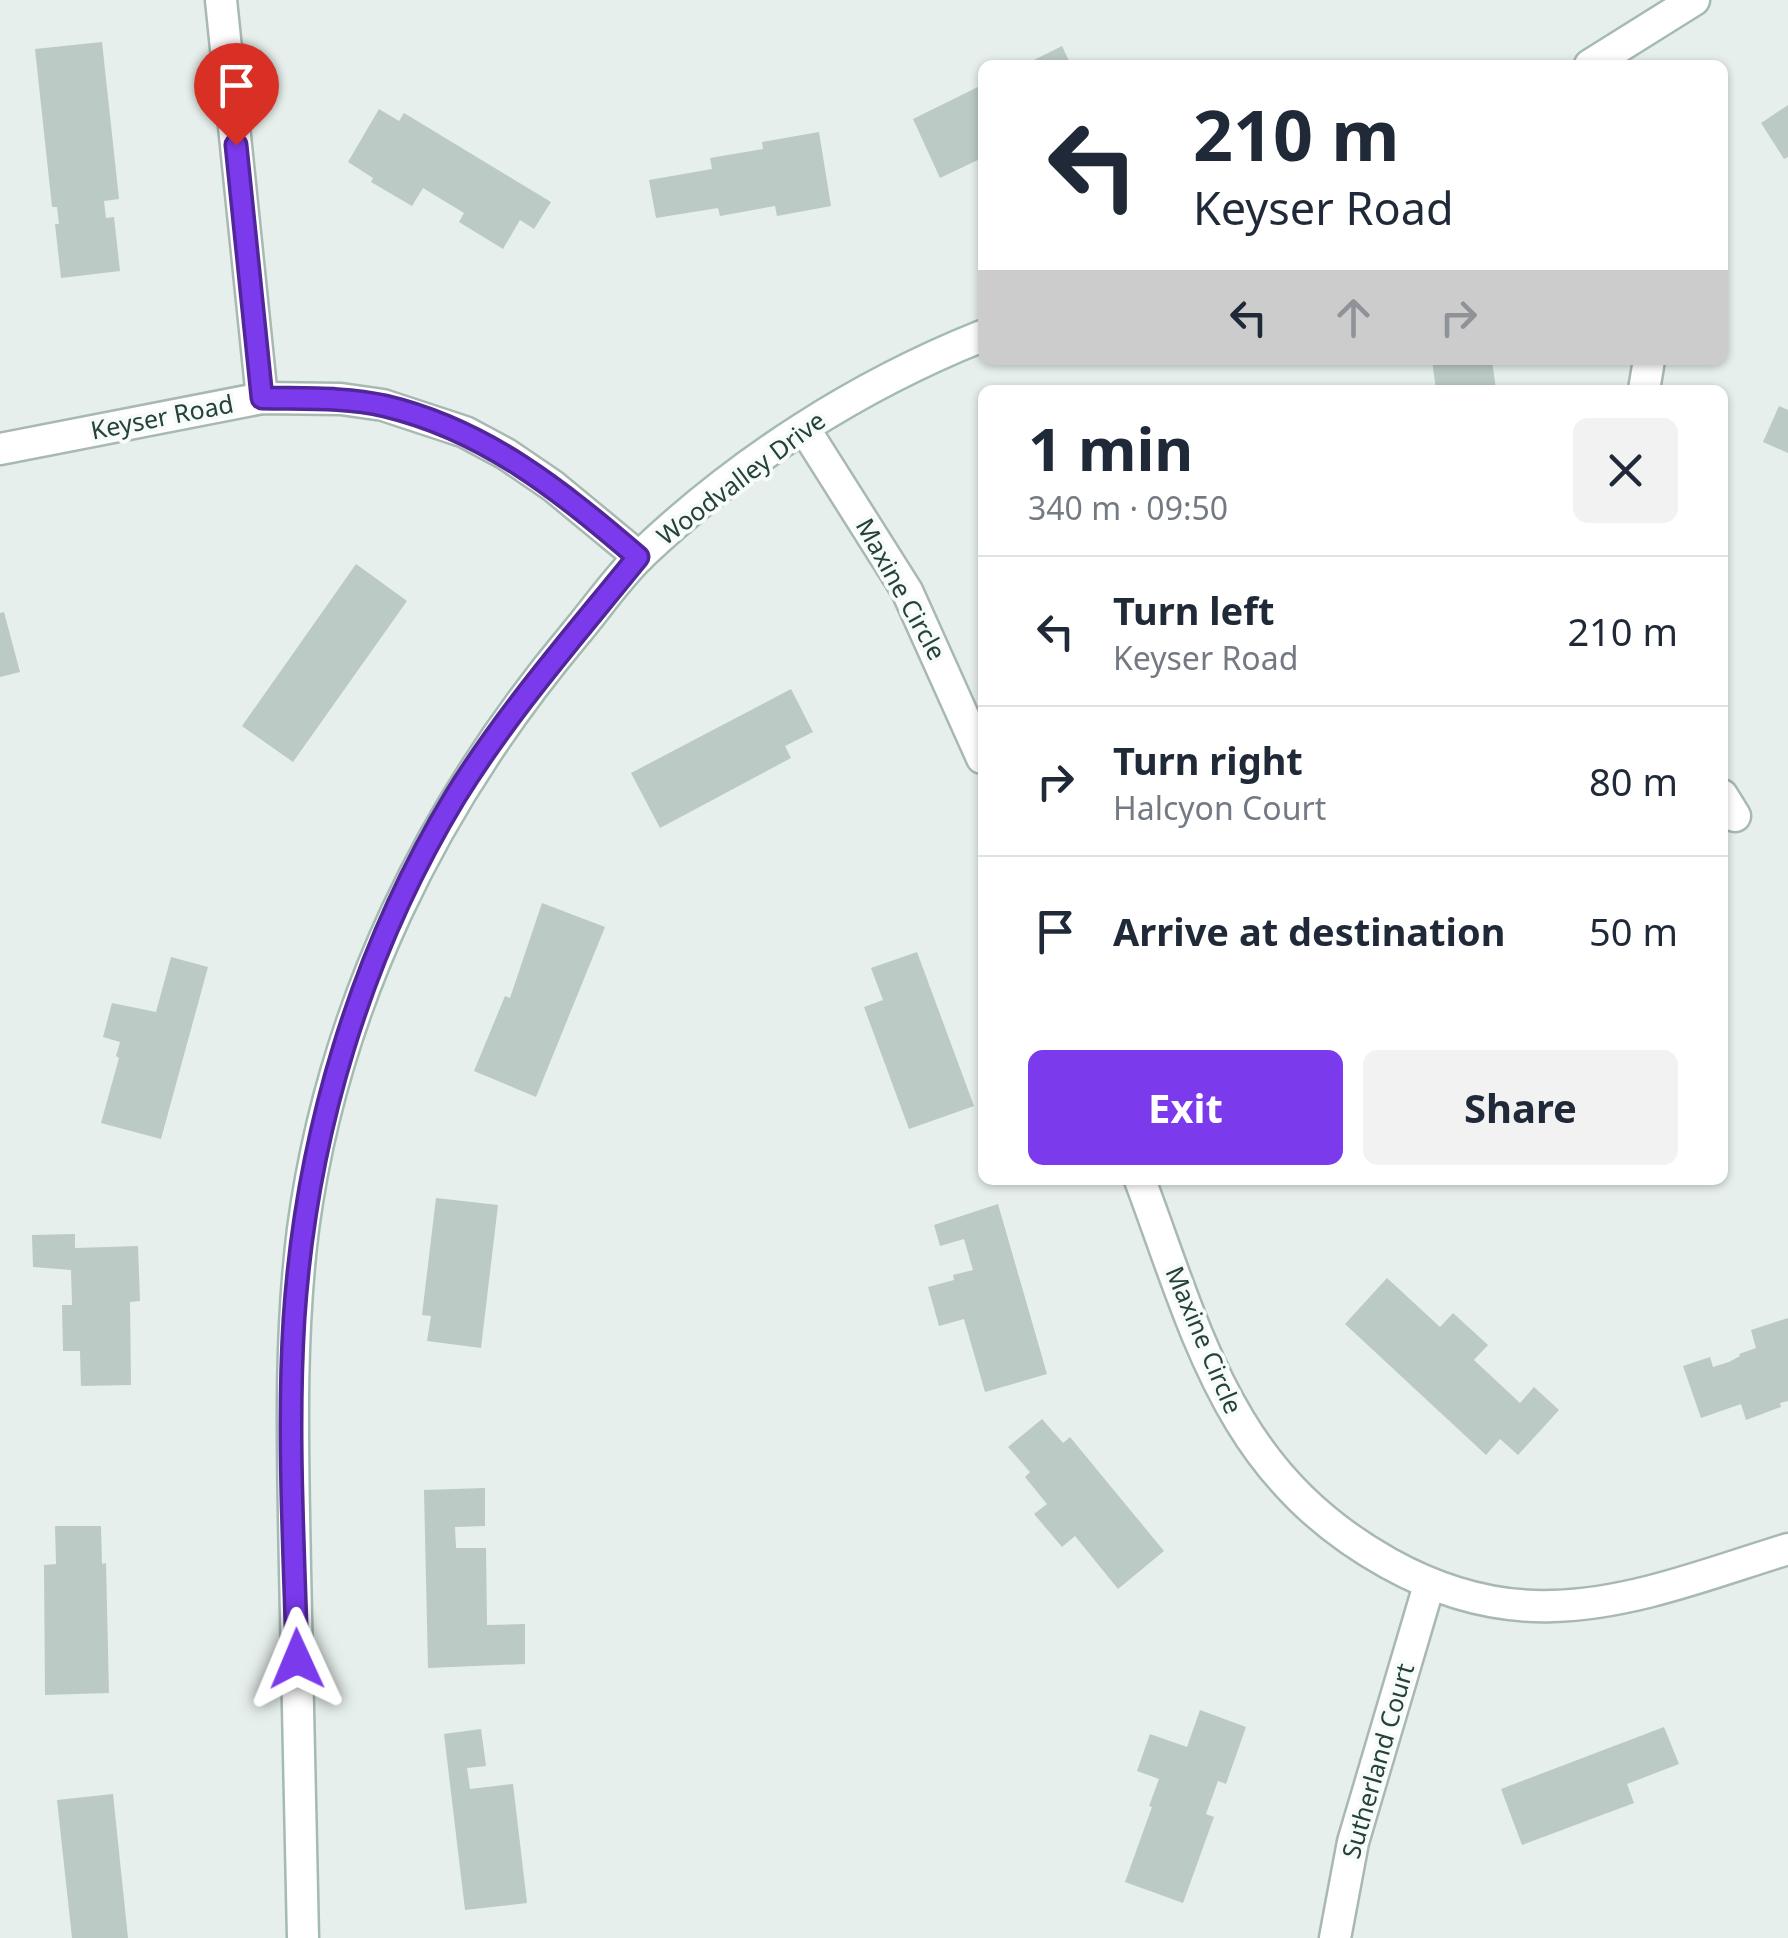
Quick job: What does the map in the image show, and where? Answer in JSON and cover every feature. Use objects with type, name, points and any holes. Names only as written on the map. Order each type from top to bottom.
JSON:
[{"type":"street","points":[[222,0],[262,398]]},
{"type":"street","points":[[1598,60],[1694,0]]},
{"type":"street","name":"Woodvalley Drive","points":[[303,1938],[292,1460],[294,1321],[304,1227],[332,1084],[386,936],[418,864],[503,726],[638,557],[711,496],[804,428],[865,389],[978,338]]},
{"type":"street","name":"Keyser Road","points":[[0,449],[262,398],[341,400],[383,406],[465,432],[506,454],[553,486],[638,557]]},
{"type":"street","name":"Maxine Circle","points":[[804,428],[907,590],[978,749]]},
{"type":"street","name":"Maxine Circle","points":[[1142,1185],[1204,1354],[1230,1409],[1262,1456],[1306,1507],[1358,1546],[1429,1586],[1510,1604],[1598,1602],[1788,1549]]},
{"type":"street","name":"Sutherland Court","points":[[1335,1938],[1353,1842],[1429,1586]]},
{"type":"building","points":[[102,42],[119,199],[104,201],[106,218],[114,217],[120,271],[61,278],[55,224],[59,224],[57,207],[52,207],[35,49]]},
{"type":"building","points":[[1062,46],[1069,60],[1034,60]]},
{"type":"building","points":[[978,87],[978,160],[940,178],[913,119]]},
{"type":"building","points":[[1788,105],[1788,157],[1784,159],[1761,123]]},
{"type":"building","points":[[379,109],[399,121],[404,113],[551,202],[534,229],[520,220],[503,249],[459,222],[464,213],[423,188],[412,206],[371,182],[373,178],[348,162]]},
{"type":"building","points":[[819,132],[831,206],[777,216],[775,206],[720,216],[718,208],[656,218],[649,180],[712,169],[710,158],[763,149],[762,142]]},
{"type":"building","points":[[1433,365],[1493,365],[1495,385],[1435,385]]},
{"type":"building","points":[[1779,406],[1788,410],[1788,453],[1763,442]]},
{"type":"building","points":[[356,564],[407,601],[293,762],[242,726]]},
{"type":"building","points":[[4,612],[20,672],[0,677],[0,613]]},
{"type":"building","points":[[791,689],[813,732],[785,746],[791,758],[660,828],[631,773]]},
{"type":"building","points":[[542,903],[605,927],[536,1097],[474,1071],[505,996],[510,998]]},
{"type":"building","points":[[917,952],[974,1106],[909,1129],[864,1007],[883,1000],[871,968]]},
{"type":"building","points":[[171,957],[208,967],[161,1139],[101,1123],[120,1042],[103,1037],[112,1003],[156,1012]]},
{"type":"building","points":[[436,1198],[498,1205],[481,1348],[427,1341],[431,1316],[422,1315]]},
{"type":"building","points":[[998,1204],[1047,1374],[985,1392],[964,1319],[939,1326],[928,1287],[973,1270],[964,1239],[940,1246],[934,1225]]},
{"type":"building","points":[[75,1234],[75,1248],[138,1246],[140,1301],[130,1302],[131,1385],[81,1386],[80,1351],[63,1351],[62,1305],[72,1305],[71,1270],[33,1267],[32,1235]]},
{"type":"building","points":[[1387,1278],[1440,1327],[1453,1313],[1488,1345],[1474,1360],[1520,1403],[1534,1387],[1559,1410],[1518,1455],[1500,1439],[1486,1455],[1345,1324]]},
{"type":"building","points":[[1788,1318],[1788,1401],[1746,1420],[1741,1404],[1701,1418],[1683,1366],[1710,1357],[1713,1367],[1729,1362],[1756,1348],[1751,1330]]},
{"type":"building","points":[[1042,1419],[1063,1443],[1070,1437],[1164,1551],[1118,1589],[1075,1536],[1062,1547],[1034,1514],[1047,1504],[1025,1477],[1030,1472],[1008,1447]]},
{"type":"building","points":[[485,1488],[485,1526],[455,1527],[456,1548],[486,1548],[487,1625],[525,1624],[525,1664],[428,1668],[424,1490]]},
{"type":"building","points":[[55,1526],[101,1526],[102,1564],[106,1563],[109,1693],[45,1695],[44,1565],[56,1564]]},
{"type":"building","points":[[1200,1710],[1246,1727],[1226,1784],[1218,1781],[1206,1814],[1214,1817],[1183,1903],[1125,1882],[1159,1779],[1137,1771],[1150,1734],[1187,1747]]},
{"type":"building","points":[[1664,1727],[1679,1764],[1627,1784],[1634,1803],[1522,1845],[1501,1789]]},
{"type":"building","points":[[481,1729],[486,1766],[467,1768],[470,1789],[513,1784],[527,1903],[465,1910],[444,1734]]},
{"type":"building","points":[[113,1794],[128,1938],[72,1938],[57,1800]]},
{"type":"route","points":[[236,145],[262,398],[341,400],[383,406],[465,432],[553,486],[638,557],[556,656],[456,797],[418,864],[386,936],[332,1084],[304,1227],[294,1321],[292,1460],[297,1659]]}]
